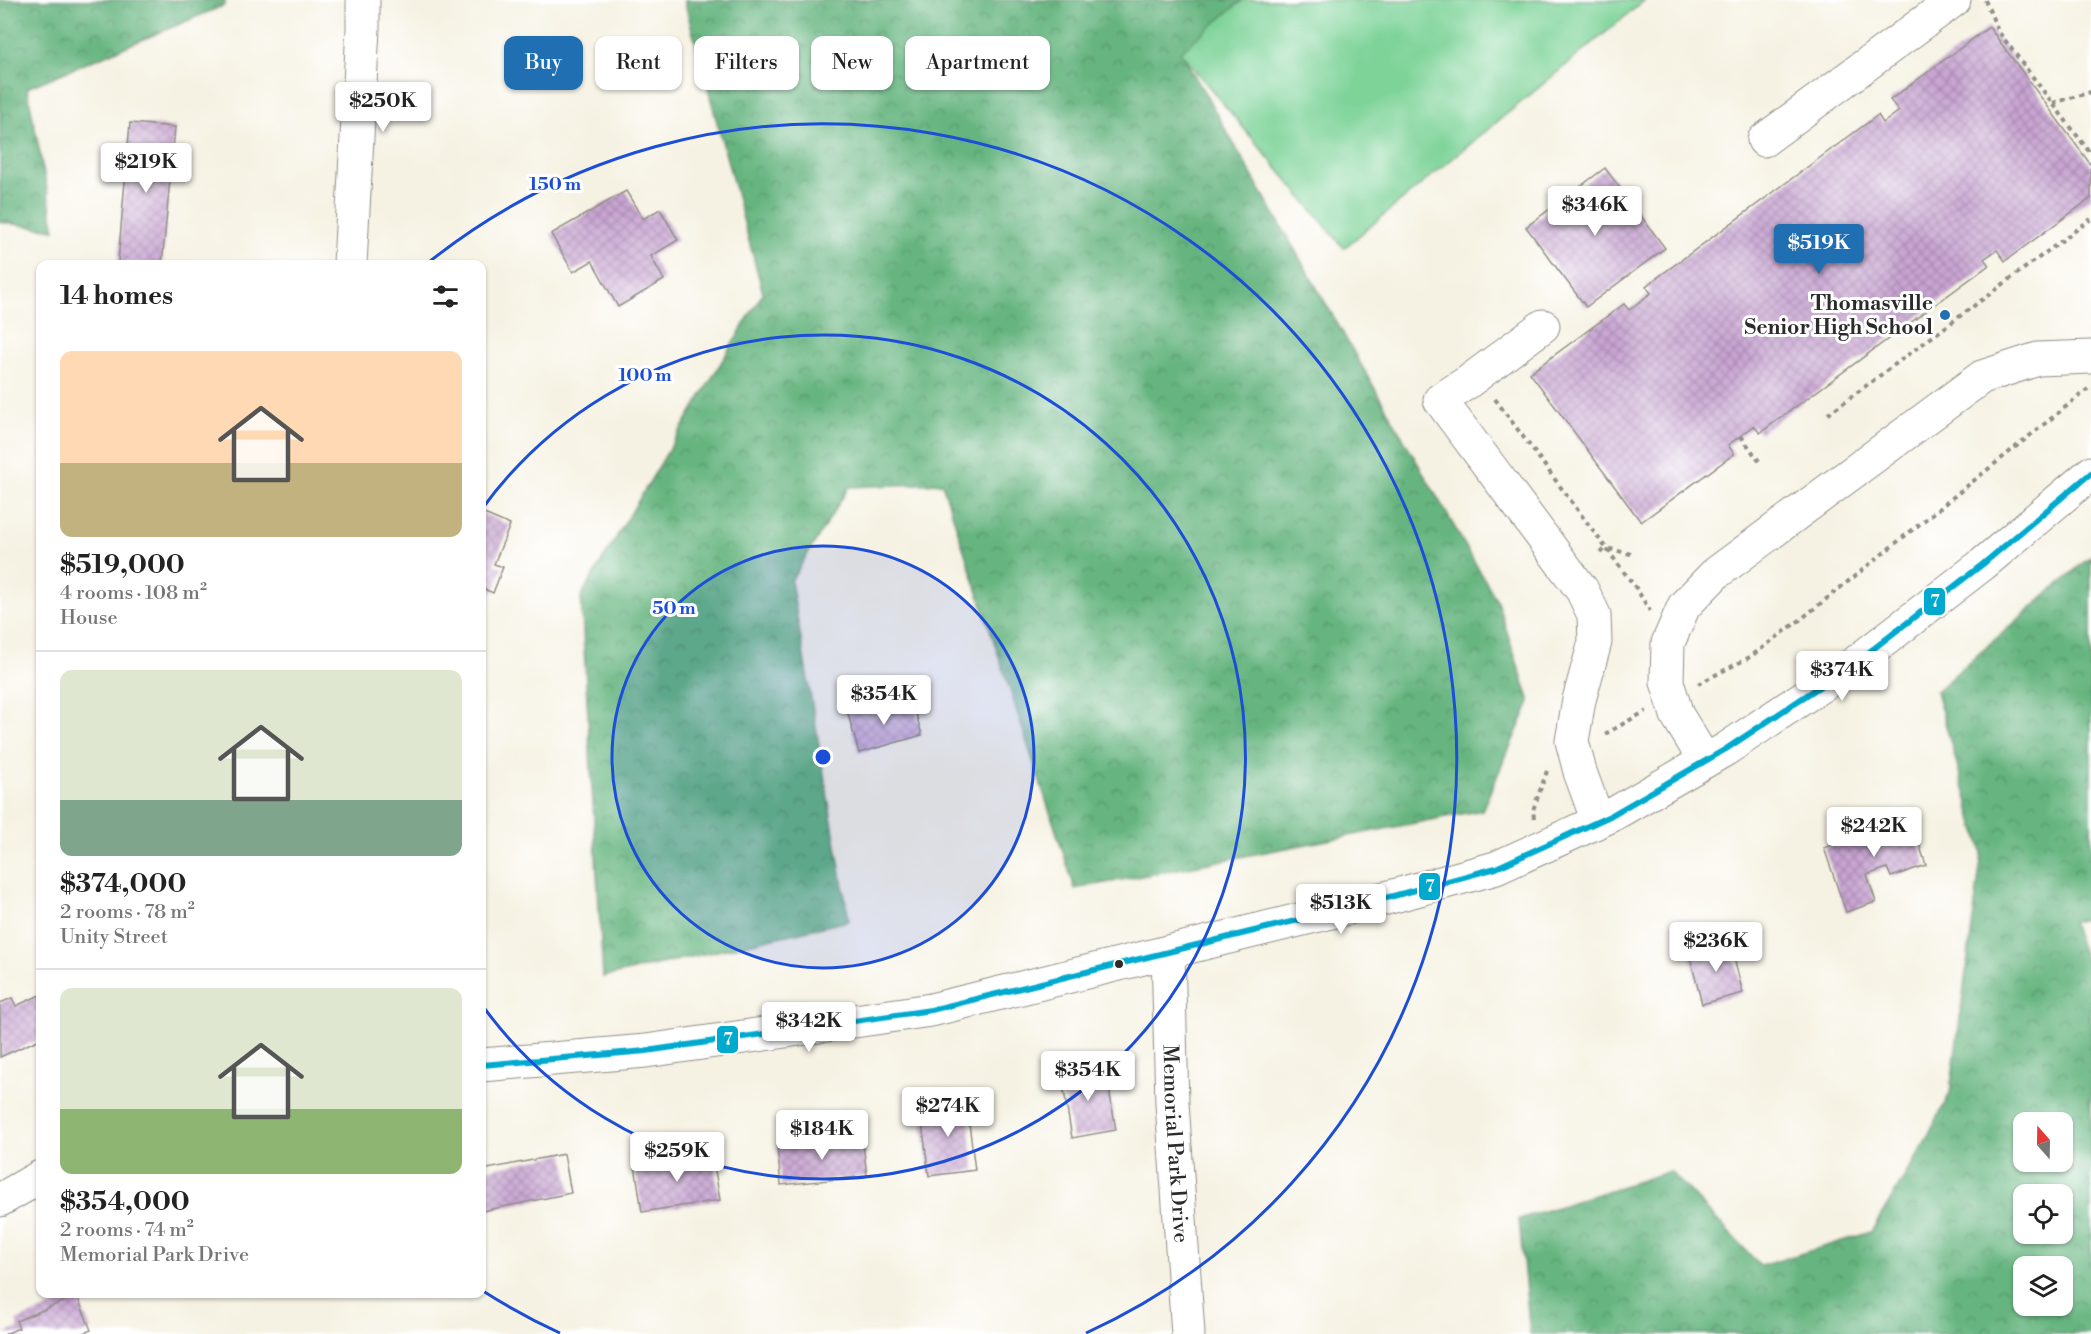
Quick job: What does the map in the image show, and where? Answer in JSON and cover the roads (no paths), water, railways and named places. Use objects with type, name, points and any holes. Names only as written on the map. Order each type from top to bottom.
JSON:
[{"type":"street","points":[[350,260],[363,0]]},
{"type":"street","points":[[1764,140],[1954,0]]},
{"type":"street","points":[[1543,326],[1440,400],[1582,590],[1594,615],[1595,642],[1579,700],[1572,741],[1580,772],[1598,821]]},
{"type":"street","points":[[1705,761],[1677,715],[1667,682],[1668,643],[1684,606],[1715,574],[1982,377],[2038,359],[2091,357]]},
{"type":"street","points":[[486,1065],[646,1051],[931,1010],[1496,868],[1598,821],[1705,761],[1855,663],[1983,564],[2091,473]]},
{"type":"street","name":"Memorial Park Drive","points":[[1168,952],[1172,1103],[1188,1334]]},
{"type":"street","points":[[0,1200],[36,1179]]},
{"type":"place","name":"Thomasville Senior High School","points":[[1945,315]]}]
